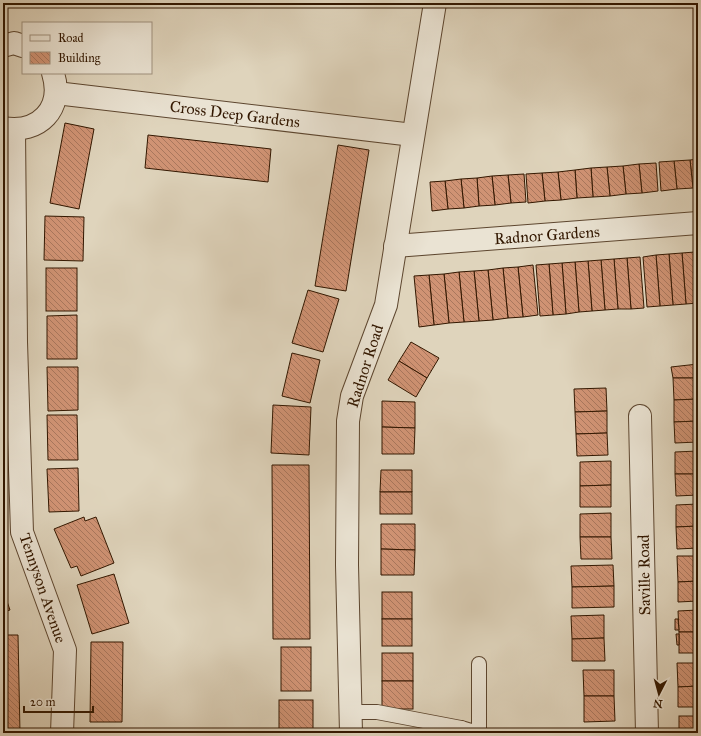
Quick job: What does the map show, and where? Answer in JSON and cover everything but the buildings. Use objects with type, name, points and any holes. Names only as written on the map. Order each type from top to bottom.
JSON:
[{"type":"street","name":"Radnor Road","points":[[350,723],[347,565],[348,421],[352,396],[386,305],[435,3]]},
{"type":"street","points":[[3,46],[14,43],[22,46]]},
{"type":"street","name":"Cross Deep Gardens","points":[[9,129],[27,128],[39,122],[50,112],[54,83],[413,135]]},
{"type":"street","name":"Tennyson Avenue","points":[[9,129],[22,532],[65,650],[62,733]]},
{"type":"street","name":"Radnor Gardens","points":[[395,246],[698,223]]},
{"type":"street","name":"Saville Road","points":[[640,416],[647,733]]},
{"type":"lane","points":[[350,723],[377,712],[461,731],[479,730],[479,664]]}]
